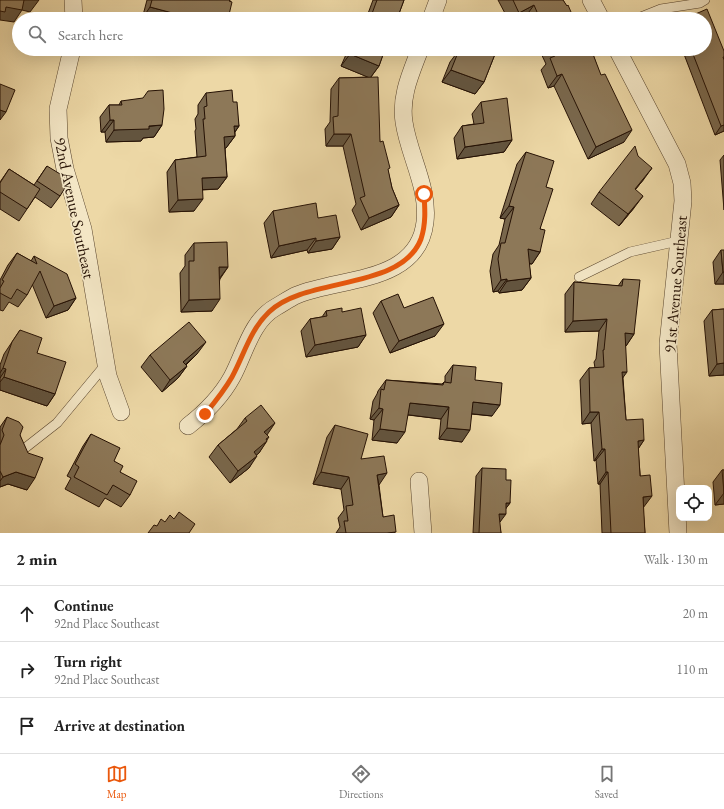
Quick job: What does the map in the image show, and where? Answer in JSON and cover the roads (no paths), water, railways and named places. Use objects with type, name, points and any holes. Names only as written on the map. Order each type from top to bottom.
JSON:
[{"type":"street","points":[[73,0],[74,12]]},
{"type":"street","points":[[434,12],[438,0]]},
{"type":"street","points":[[591,0],[597,12]]},
{"type":"street","name":"92nd Avenue Southeast","points":[[70,56],[58,109],[57,122],[65,169],[83,229],[108,376],[121,412]]},
{"type":"street","points":[[188,426],[205,414],[222,394],[257,324],[270,310],[298,295],[384,272],[399,264],[412,252],[421,240],[425,222],[424,194],[404,123],[403,106],[407,84],[417,56]]},
{"type":"street","name":"91st Avenue Southeast","points":[[621,56],[677,164],[682,183],[683,201],[668,344],[678,533]]},
{"type":"street","points":[[419,481],[423,533]]},
{"type":"lane","points":[[654,12],[661,9],[700,3],[705,0]]},
{"type":"lane","points":[[579,277],[630,252],[678,241]]},
{"type":"lane","points":[[20,452],[57,423],[106,364]]}]
